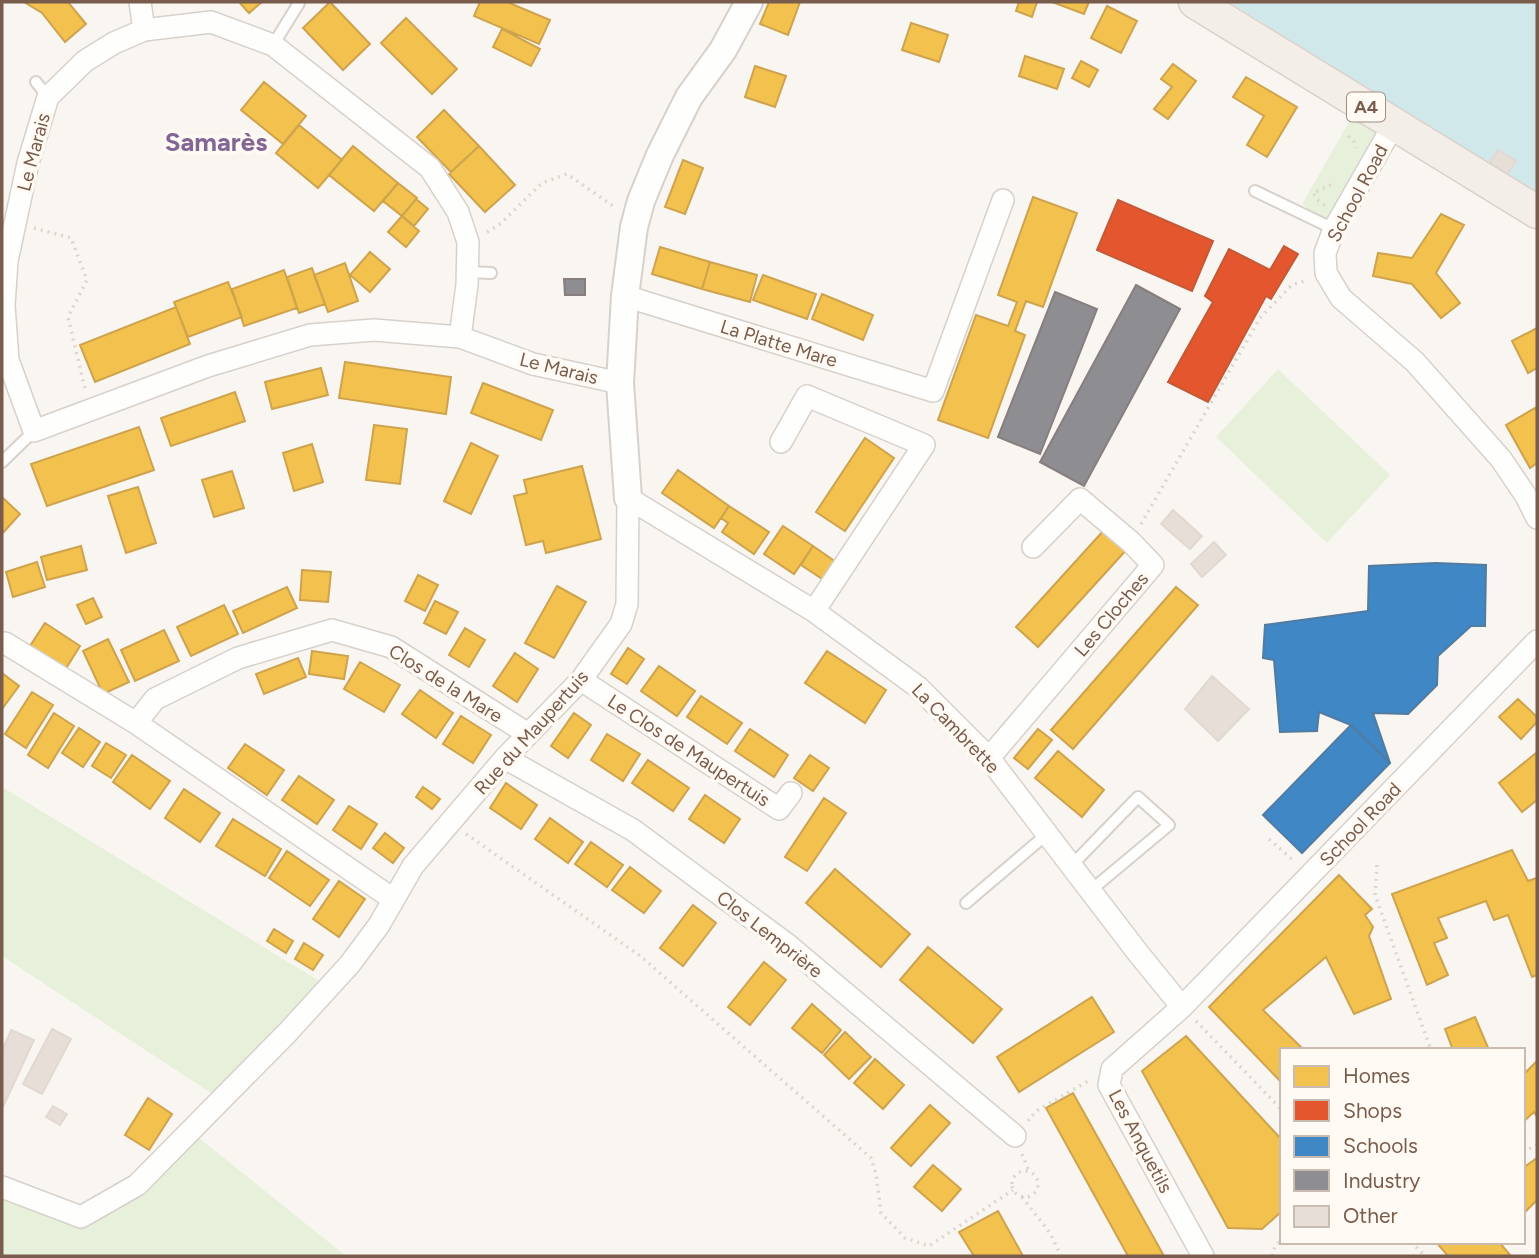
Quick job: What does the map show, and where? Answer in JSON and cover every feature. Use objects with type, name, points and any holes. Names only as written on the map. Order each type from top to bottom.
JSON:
[{"type":"main road","name":"A4","points":[[1195,2],[1537,212]]},
{"type":"street","points":[[140,2],[144,30]]},
{"type":"street","name":"Rue du Maupertuis","points":[[2,1187],[81,1217],[137,1185],[288,1032],[350,964],[379,925],[413,866],[505,758],[581,680],[621,624],[627,604],[628,498],[620,383],[625,296],[634,227],[641,201],[660,155],[689,97],[723,50],[749,2]]},
{"type":"street","name":"Le Marais","points":[[460,337],[468,242],[458,212],[430,168],[273,45],[211,22],[144,30],[114,43],[42,90],[7,261],[4,304],[8,360],[34,431],[208,366],[310,335],[374,330],[460,337],[533,364],[620,383]]},
{"type":"street","name":"School Road","points":[[1326,273],[1325,253],[1334,229],[1394,124]]},
{"type":"street","name":"La Platte Mare","points":[[625,296],[933,391],[1003,200]]},
{"type":"street","points":[[1326,273],[1341,298],[1415,362],[1501,459],[1537,518]]},
{"type":"street","points":[[781,442],[807,396],[924,445],[814,611]]},
{"type":"street","name":"La Cambrette","points":[[628,498],[814,611],[918,687],[989,758],[1182,1007]]},
{"type":"street","name":"Les Cloches","points":[[989,758],[1153,565],[1131,542],[1080,499],[1033,547]]},
{"type":"street","name":"Clos de la Mare","points":[[136,723],[155,699],[238,658],[332,630],[391,647],[528,734]]},
{"type":"street","name":"School Road","points":[[1182,1007],[1537,641]]},
{"type":"street","points":[[5,643],[136,723],[393,899]]},
{"type":"street","name":"Le Clos de Maupertuis","points":[[581,680],[779,809],[791,793]]},
{"type":"street","name":"Clos Lemprière","points":[[505,758],[633,830],[788,946],[1015,1136]]},
{"type":"street","name":"Les Anquetils","points":[[1182,1007],[1112,1069],[1109,1085],[1203,1256]]},
{"type":"lane","points":[[273,45],[299,3]]},
{"type":"lane","points":[[1255,191],[1334,229]]},
{"type":"lane","points":[[467,272],[491,273]]},
{"type":"lane","points":[[2,462],[34,431]]},
{"type":"lane","points":[[1071,866],[1138,797],[1169,825],[1090,891]]},
{"type":"lane","points":[[966,903],[1047,834]]},
{"type":"path","points":[[468,242],[499,225],[542,183],[567,174],[612,203],[634,227]]},
{"type":"path","points":[[15,223],[71,238],[87,280],[68,317],[90,411]]},
{"type":"path","points":[[1131,542],[1260,318],[1292,285],[1326,273]]},
{"type":"path","points":[[451,822],[639,955],[871,1158],[881,1213],[905,1238],[929,1246],[1013,1190]]},
{"type":"path","points":[[1269,839],[1310,874]]},
{"type":"path","points":[[1377,865],[1374,895],[1430,1048]]},
{"type":"path","points":[[1182,1007],[1280,1108]]},
{"type":"path","points":[[1022,1197],[1031,1196],[1037,1189],[1038,1180],[1029,1171],[1015,1136],[1036,1111],[1112,1069]]},
{"type":"path","points":[[1013,1190],[1013,1177],[1020,1171],[1029,1171]]},
{"type":"path","points":[[1013,1190],[1022,1197],[1050,1233],[1061,1256]]},
{"type":"green space","points":[[1360,103],[1394,124],[1334,229],[1302,204]]},
{"type":"green space","points":[[1278,369],[1390,475],[1327,543],[1216,437]]},
{"type":"green space","points":[[2,787],[329,987],[211,1093],[2,956]]},
{"type":"green space","points":[[199,1138],[346,1256],[2,1256],[2,1195],[84,1227],[132,1200]]},
{"type":"water","points":[[1229,2],[1537,2],[1537,194]]},
{"type":"building: Homes","points":[[24,2],[68,2],[86,24],[65,42],[42,13]]},
{"type":"building: Homes","points":[[239,2],[262,2],[249,13]]},
{"type":"building: Homes","points":[[330,2],[370,44],[343,70],[303,28]]},
{"type":"building: Homes","points":[[480,2],[507,2],[550,20],[539,44],[474,16]]},
{"type":"building: Homes","points":[[769,2],[800,2],[788,35],[760,24]]},
{"type":"building: Homes","points":[[1019,2],[1037,2],[1032,17],[1016,11]]},
{"type":"building: Homes","points":[[1052,2],[1089,2],[1084,14]]},
{"type":"building: Homes","points":[[1107,6],[1137,21],[1121,53],[1091,38]]},
{"type":"building: Homes","points":[[406,18],[457,69],[432,94],[381,43]]},
{"type":"building: Homes","points":[[911,23],[948,35],[939,62],[902,50]]},
{"type":"building: Homes","points":[[502,29],[540,49],[531,66],[493,47]]},
{"type":"building: Homes","points":[[1025,56],[1064,69],[1057,89],[1019,76]]},
{"type":"building: Homes","points":[[1081,61],[1098,70],[1089,87],[1072,78]]},
{"type":"building: Homes","points":[[1173,64],[1196,81],[1168,119],[1154,109],[1172,87],[1161,79]]},
{"type":"building: Homes","points":[[755,66],[786,76],[775,107],[745,97]]},
{"type":"building: Homes","points":[[1246,77],[1297,107],[1267,157],[1247,145],[1264,116],[1233,97]]},
{"type":"building: Homes","points":[[264,82],[306,116],[283,144],[241,110]]},
{"type":"building: Homes","points":[[444,110],[479,146],[451,172],[417,137]]},
{"type":"building: Homes","points":[[299,125],[342,160],[318,188],[276,153]]},
{"type":"building: Homes","points":[[353,146],[398,183],[374,211],[329,175]]},
{"type":"building: Homes","points":[[479,146],[515,185],[485,212],[449,174]]},
{"type":"building: Homes","points":[[683,160],[703,168],[685,214],[665,207]]},
{"type":"building: Homes","points":[[398,183],[417,198],[402,216],[383,201]]},
{"type":"building: Homes","points":[[1033,197],[1077,213],[1043,307],[1026,301],[1015,331],[1025,335],[988,438],[938,420],[976,315],[1008,326],[1017,302],[998,295]]},
{"type":"building: Homes","points":[[416,199],[428,209],[414,226],[402,216]]},
{"type":"building: Homes","points":[[1441,214],[1464,225],[1436,273],[1460,303],[1441,318],[1412,284],[1373,276],[1378,253],[1412,258]]},
{"type":"building: Homes","points":[[402,216],[419,231],[406,247],[388,232]]},
{"type":"building: Homes","points":[[660,247],[710,262],[702,289],[652,274]]},
{"type":"building: Homes","points":[[370,252],[390,269],[370,292],[350,275]]},
{"type":"building: Homes","points":[[710,262],[757,275],[750,302],[702,289]]},
{"type":"building: Homes","points":[[345,263],[358,301],[328,312],[314,275]]},
{"type":"building: Homes","points":[[312,268],[325,304],[299,313],[287,277]]},
{"type":"building: Homes","points":[[284,270],[297,308],[244,326],[232,289]]},
{"type":"building: Homes","points":[[763,275],[816,294],[807,319],[753,300]]},
{"type":"building: Homes","points":[[228,282],[242,317],[188,337],[174,302]]},
{"type":"building: Homes","points":[[822,294],[873,315],[863,340],[812,319]]},
{"type":"building: Homes","points":[[176,307],[190,344],[95,382],[80,345]]},
{"type":"building: Homes","points":[[1537,328],[1537,368],[1528,373],[1512,341]]},
{"type":"building: Homes","points":[[345,362],[451,377],[446,414],[339,398]]},
{"type":"building: Homes","points":[[321,368],[328,395],[272,409],[265,382]]},
{"type":"building: Homes","points":[[483,383],[553,410],[541,440],[471,413]]},
{"type":"building: Homes","points":[[235,392],[245,421],[171,446],[161,418]]},
{"type":"building: Homes","points":[[1535,408],[1537,463],[1530,468],[1506,425]]},
{"type":"building: Homes","points":[[374,425],[407,429],[400,484],[366,480]]},
{"type":"building: Homes","points":[[139,427],[154,470],[47,506],[31,464]]},
{"type":"building: Homes","points":[[865,438],[894,458],[845,531],[816,512]]},
{"type":"building: Homes","points":[[471,443],[498,456],[471,514],[444,501]]},
{"type":"building: Homes","points":[[312,444],[323,482],[294,491],[283,453]]},
{"type":"building: Homes","points":[[582,466],[601,539],[546,553],[543,541],[526,545],[514,496],[527,493],[524,480]]},
{"type":"building: Homes","points":[[678,470],[729,506],[714,528],[662,493]]},
{"type":"building: Homes","points":[[232,471],[244,508],[214,517],[202,480]]},
{"type":"building: Homes","points":[[138,487],[156,543],[126,553],[108,496]]},
{"type":"building: Homes","points":[[2,499],[20,514],[2,534]]},
{"type":"building: Homes","points":[[729,506],[769,532],[754,554],[722,532],[728,523],[721,518]]},
{"type":"building: Homes","points":[[783,526],[813,546],[794,574],[764,554]]},
{"type":"building: Homes","points":[[1105,529],[1128,548],[1038,647],[1016,627]]},
{"type":"building: Homes","points":[[81,546],[87,570],[47,580],[41,557]]},
{"type":"building: Homes","points":[[813,546],[836,562],[824,580],[801,565]]},
{"type":"building: Homes","points":[[37,562],[45,587],[13,597],[6,572]]},
{"type":"building: Homes","points":[[302,570],[331,572],[328,602],[300,600]]},
{"type":"building: Homes","points":[[418,575],[438,585],[425,611],[405,601]]},
{"type":"building: Homes","points":[[557,586],[586,602],[554,658],[525,643]]},
{"type":"building: Homes","points":[[287,587],[297,608],[243,633],[233,611]]},
{"type":"building: Homes","points":[[1176,587],[1198,605],[1073,749],[1051,730]]},
{"type":"building: Homes","points":[[93,598],[102,617],[86,624],[77,605]]},
{"type":"building: Homes","points":[[435,601],[458,612],[446,634],[424,623]]},
{"type":"building: Homes","points":[[224,605],[238,634],[191,656],[177,627]]},
{"type":"building: Homes","points":[[45,623],[80,646],[65,670],[30,646]]},
{"type":"building: Homes","points":[[465,628],[485,640],[469,667],[449,655]]},
{"type":"building: Homes","points":[[164,630],[179,661],[135,681],[121,650]]},
{"type":"building: Homes","points":[[108,639],[129,682],[103,694],[83,651]]},
{"type":"building: Homes","points":[[628,648],[644,659],[627,684],[611,674]]},
{"type":"building: Homes","points":[[312,651],[348,656],[344,679],[309,674]]},
{"type":"building: Homes","points":[[827,651],[886,690],[865,723],[805,683]]},
{"type":"building: Homes","points":[[515,653],[538,669],[517,702],[493,686]]},
{"type":"building: Homes","points":[[298,658],[306,677],[264,694],[256,674]]},
{"type":"building: Homes","points":[[360,662],[400,685],[384,712],[344,689]]},
{"type":"building: Homes","points":[[659,666],[695,691],[677,716],[641,691]]},
{"type":"building: Homes","points":[[2,673],[19,686],[2,709]]},
{"type":"building: Homes","points":[[420,690],[453,713],[436,738],[402,714]]},
{"type":"building: Homes","points":[[32,692],[53,705],[26,748],[5,734]]},
{"type":"building: Homes","points":[[701,696],[742,723],[727,744],[687,717]]},
{"type":"building: Homes","points":[[1518,699],[1537,717],[1537,722],[1521,739],[1499,717]]},
{"type":"building: Homes","points":[[54,713],[74,726],[48,768],[28,755]]},
{"type":"building: Homes","points":[[574,713],[591,725],[568,758],[551,746]]},
{"type":"building: Homes","points":[[461,716],[491,735],[473,763],[443,744]]},
{"type":"building: Homes","points":[[79,728],[100,742],[83,767],[62,753]]},
{"type":"building: Homes","points":[[750,729],[788,755],[774,777],[735,751]]},
{"type":"building: Homes","points":[[1038,729],[1052,740],[1028,769],[1014,758]]},
{"type":"building: Homes","points":[[607,734],[640,754],[623,781],[591,760]]},
{"type":"building: Homes","points":[[106,743],[126,755],[111,778],[92,766]]},
{"type":"building: Homes","points":[[245,744],[284,770],[267,795],[228,768]]},
{"type":"building: Homes","points":[[1058,751],[1104,790],[1082,817],[1035,778]]},
{"type":"building: Homes","points":[[1536,753],[1537,800],[1522,812],[1499,783]]},
{"type":"building: Homes","points":[[132,755],[170,781],[150,809],[113,782]]},
{"type":"building: Homes","points":[[810,755],[829,768],[813,791],[794,778]]},
{"type":"building: Homes","points":[[648,760],[689,788],[673,811],[632,783]]},
{"type":"building: Homes","points":[[299,776],[334,800],[317,824],[282,800]]},
{"type":"building: Homes","points":[[506,783],[537,805],[521,829],[490,808]]},
{"type":"building: Homes","points":[[423,787],[440,799],[432,809],[416,797]]},
{"type":"building: Homes","points":[[184,789],[220,813],[200,842],[165,818]]},
{"type":"building: Homes","points":[[705,795],[740,819],[724,843],[689,819]]},
{"type":"building: Homes","points":[[824,798],[846,813],[807,871],[785,857]]},
{"type":"building: Homes","points":[[349,806],[377,824],[361,849],[333,830]]},
{"type":"building: Homes","points":[[550,818],[583,842],[568,863],[535,839]]},
{"type":"building: Homes","points":[[233,819],[281,849],[265,876],[216,846]]},
{"type":"building: Homes","points":[[385,833],[404,848],[393,863],[373,848]]},
{"type":"building: Homes","points":[[591,842],[623,865],[607,887],[575,864]]},
{"type":"building: Homes","points":[[1512,850],[1528,881],[1537,878],[1537,975],[1532,977],[1508,915],[1494,920],[1486,901],[1438,918],[1447,938],[1434,943],[1448,975],[1427,985],[1392,894]]},
{"type":"building: Homes","points":[[287,851],[329,880],[310,906],[269,878]]},
{"type":"building: Homes","points":[[630,867],[661,891],[644,913],[612,890]]},
{"type":"building: Homes","points":[[835,869],[910,934],[881,967],[806,903]]},
{"type":"building: Homes","points":[[1339,875],[1372,909],[1365,915],[1373,927],[1369,936],[1391,999],[1354,1014],[1326,957],[1263,1010],[1302,1048],[1280,1048],[1280,1081],[1209,1007]]},
{"type":"building: Homes","points":[[339,881],[365,899],[339,937],[313,919]]},
{"type":"building: Homes","points":[[693,905],[716,923],[683,966],[660,948]]},
{"type":"building: Homes","points":[[274,929],[293,941],[286,953],[267,941]]},
{"type":"building: Homes","points":[[304,943],[323,955],[313,970],[295,959]]},
{"type":"building: Homes","points":[[928,947],[1002,1009],[973,1043],[900,980]]},
{"type":"building: Homes","points":[[764,962],[786,980],[750,1025],[728,1007]]},
{"type":"building: Homes","points":[[1092,997],[1114,1032],[1019,1092],[997,1057]]},
{"type":"building: Homes","points":[[812,1004],[841,1030],[822,1053],[792,1028]]},
{"type":"building: Homes","points":[[1475,1017],[1488,1048],[1452,1048],[1445,1029]]},
{"type":"building: Homes","points":[[845,1032],[871,1057],[849,1079],[824,1055]]},
{"type":"building: Homes","points":[[1186,1036],[1280,1138],[1280,1213],[1262,1229],[1228,1228],[1142,1071]]},
{"type":"building: Homes","points":[[875,1059],[904,1085],[883,1109],[854,1083]]},
{"type":"building: Homes","points":[[1537,1061],[1537,1117],[1534,1112],[1525,1120],[1525,1073]]},
{"type":"building: Homes","points":[[1073,1093],[1164,1256],[1128,1256],[1046,1108]]},
{"type":"building: Homes","points":[[148,1098],[172,1114],[149,1150],[125,1135]]},
{"type":"building: Homes","points":[[930,1105],[950,1123],[911,1166],[891,1148]]},
{"type":"building: Homes","points":[[1537,1158],[1537,1200],[1525,1212],[1525,1167]]},
{"type":"building: Homes","points":[[933,1165],[961,1189],[942,1211],[914,1187]]},
{"type":"building: Homes","points":[[998,1211],[1023,1256],[974,1256],[959,1232]]},
{"type":"building: Homes","points":[[1438,1244],[1501,1244],[1511,1256],[1448,1256]]},
{"type":"building: Shops","points":[[1118,200],[1213,241],[1192,291],[1097,250]]},
{"type":"building: Shops","points":[[1284,246],[1298,254],[1271,299],[1266,296],[1208,402],[1168,382],[1213,302],[1205,296],[1229,249],[1270,270]]},
{"type":"building: Schools","points":[[1436,563],[1486,565],[1485,626],[1471,626],[1438,656],[1437,685],[1408,714],[1373,713],[1390,763],[1351,725],[1319,712],[1317,731],[1280,732],[1274,660],[1263,658],[1265,625],[1368,611],[1369,566]]},
{"type":"building: Schools","points":[[1351,725],[1390,763],[1302,853],[1263,815]]},
{"type":"building: Industry","points":[[564,279],[585,279],[585,295],[565,295]]},
{"type":"building: Industry","points":[[1136,285],[1180,309],[1084,486],[1040,462]]},
{"type":"building: Industry","points":[[1055,292],[1097,309],[1040,454],[998,437]]},
{"type":"building: Other","points":[[1498,150],[1516,161],[1507,175],[1489,164]]},
{"type":"building: Other","points":[[1173,510],[1202,536],[1190,549],[1161,524]]},
{"type":"building: Other","points":[[1214,542],[1226,555],[1202,577],[1191,564]]},
{"type":"building: Other","points":[[1212,676],[1249,709],[1218,741],[1185,709]]},
{"type":"building: Other","points":[[52,1029],[71,1039],[42,1094],[23,1084]]},
{"type":"building: Other","points":[[11,1030],[34,1040],[2,1109],[2,1051]]},
{"type":"building: Other","points":[[53,1106],[67,1114],[60,1125],[46,1117]]},
{"type":"district","name":"Samarès","points":[[216,142]]}]
